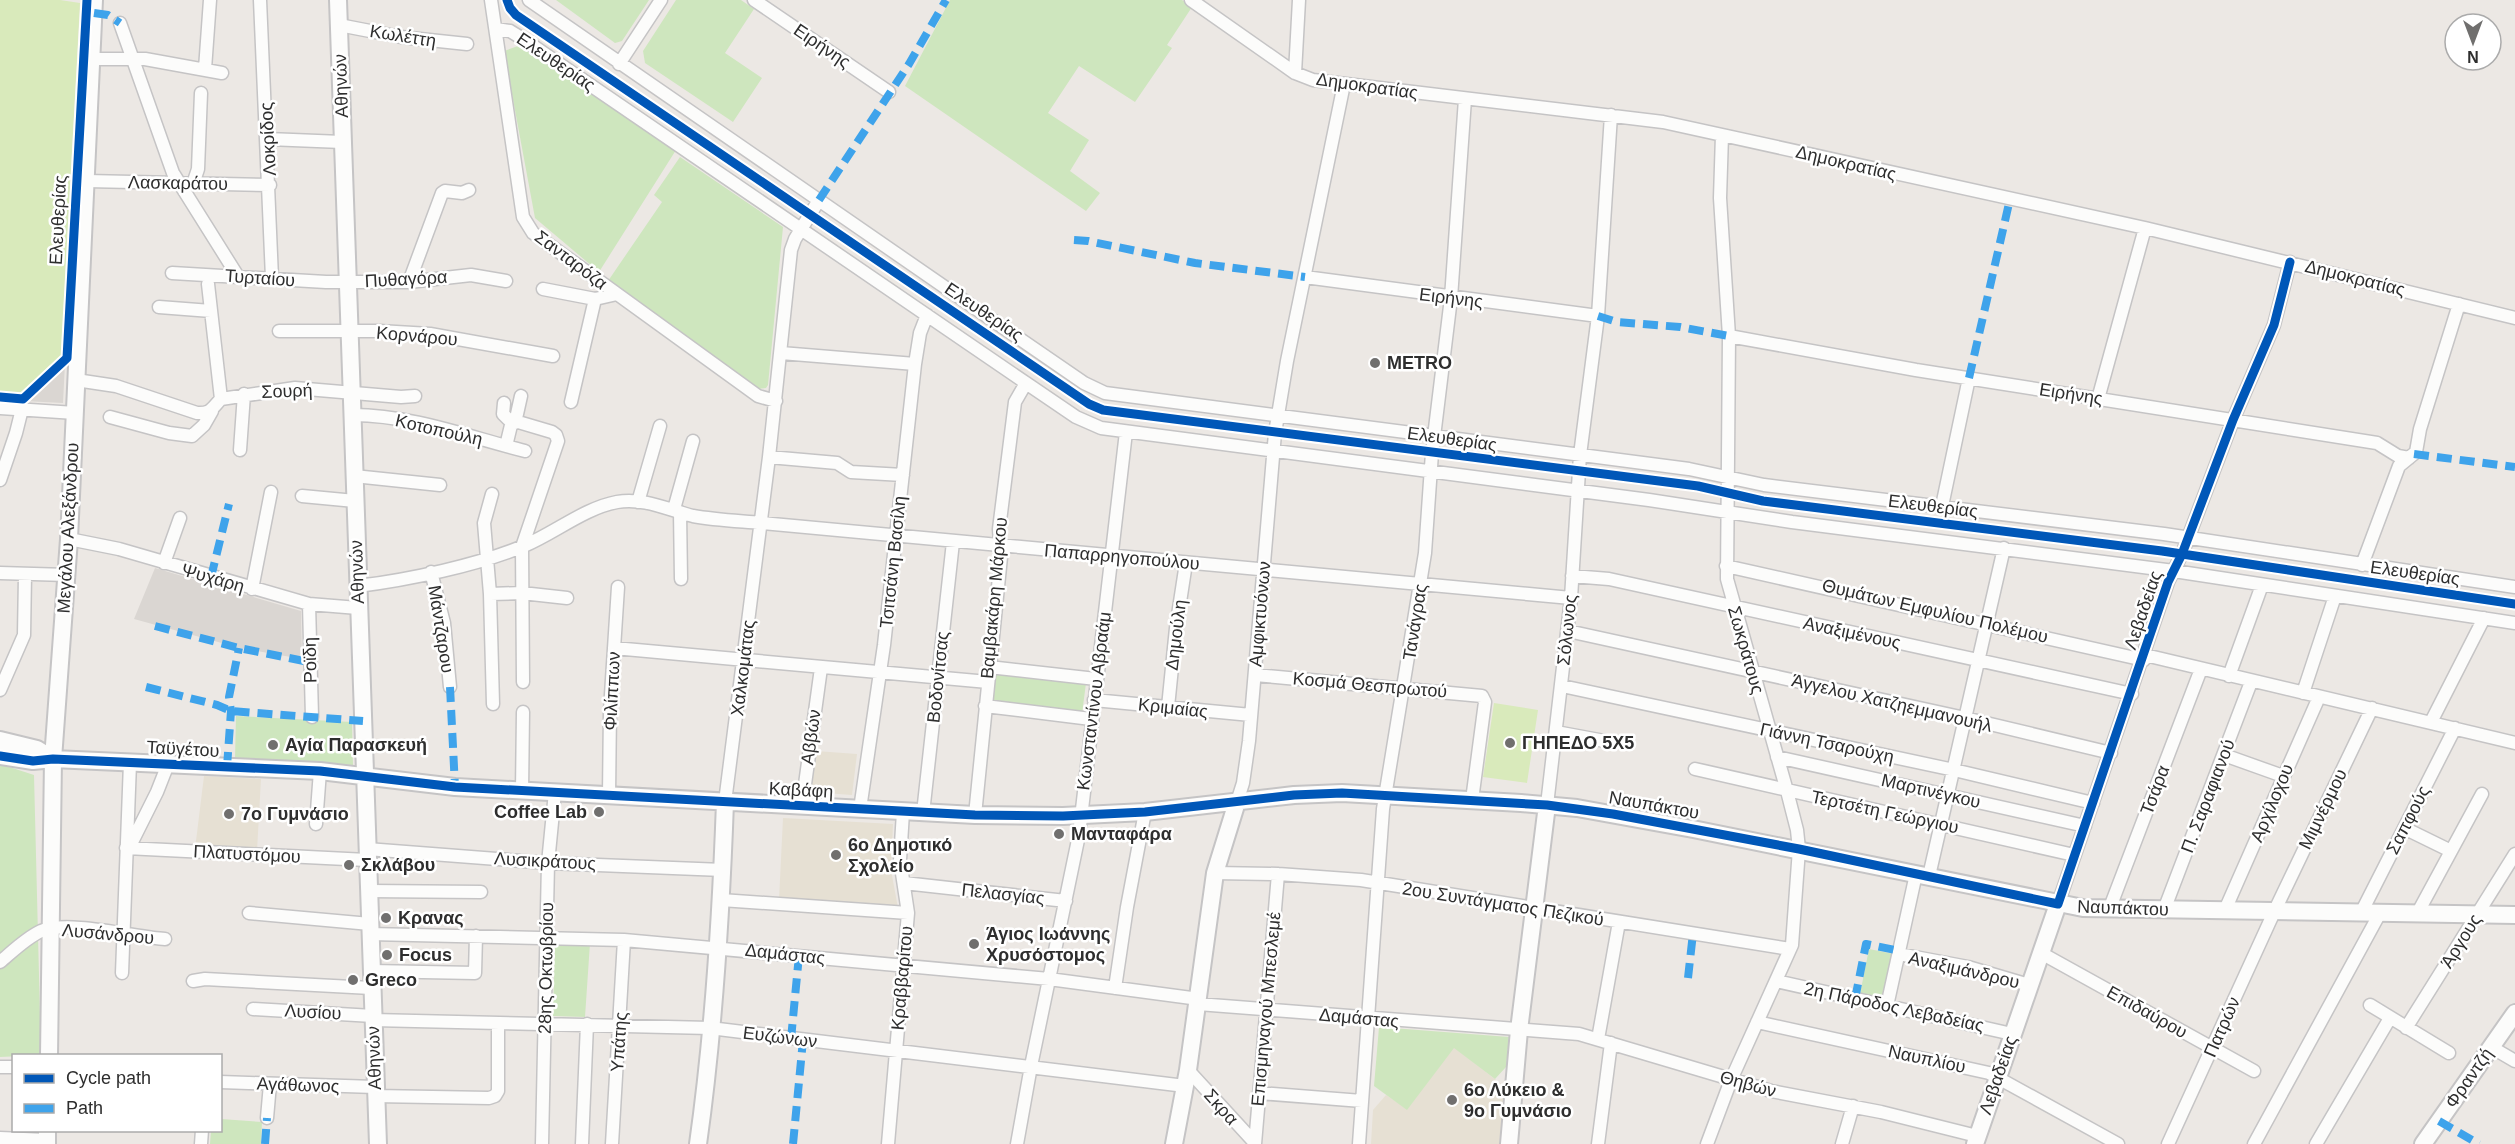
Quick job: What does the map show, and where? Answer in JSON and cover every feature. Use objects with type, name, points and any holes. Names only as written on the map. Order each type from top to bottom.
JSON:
[{"type":"street","name":"Μεγάλου Αλεξάνδρου","points":[[49,1054],[53,759],[69,538],[94,0]]},
{"type":"street","points":[[205,69],[210,0]]},
{"type":"street","name":"Λοκρίδος","points":[[260,0],[270,185],[271,282]]},
{"type":"street","name":"Αθηνών","points":[[338,0],[378,1144]]},
{"type":"street","name":"Σανταρόζα","points":[[491,0],[521,206],[526,226],[758,396],[776,401]]},
{"type":"street","name":"Ελευθερίας","points":[[529,0],[1100,392],[1580,455],[1726,476],[1764,485],[2189,538],[2515,587]]},
{"type":"street","points":[[619,63],[661,0]]},
{"type":"street","name":"Ειρήνης","points":[[754,0],[890,92]]},
{"type":"street","name":"Δημοκρατίας","points":[[1191,0],[1295,73],[1313,80],[1664,122],[2145,228],[2515,318]]},
{"type":"street","points":[[1295,73],[1299,0]]},
{"type":"street","points":[[120,23],[166,157],[179,183],[237,275]]},
{"type":"street","name":"Κωλέττη","points":[[339,25],[401,37],[467,44]]},
{"type":"street","name":"Ελευθερίας","points":[[496,29],[510,31],[523,39],[1089,424],[1126,432],[1577,490],[1782,521],[2174,570],[2515,623]]},
{"type":"street","points":[[93,59],[131,58],[222,73]]},
{"type":"street","name":"Αμφικτυόνων","points":[[1174,1144],[1187,1078],[1215,873],[1243,783],[1255,675],[1272,452],[1277,416],[1344,84]]},
{"type":"street","points":[[193,184],[198,169],[201,93]]},
{"type":"street","name":"Τανάγρας","points":[[1359,1144],[1377,884],[1386,795],[1421,584],[1434,437],[1451,298],[1465,99]]},
{"type":"street","name":"Σόλωνος","points":[[1509,1144],[1519,1030],[1536,909],[1568,632],[1580,455],[1598,316],[1611,115]]},
{"type":"street","name":"Σωκράτους","points":[[1707,1144],[1731,1080],[1791,949],[1799,849],[1797,830],[1787,790],[1734,607],[1726,566],[1729,336],[1720,198],[1722,135]]},
{"type":"street","points":[[268,139],[342,142]]},
{"type":"street","name":"Λασκαράτου","points":[[87,181],[270,185]]},
{"type":"street","points":[[409,282],[442,193],[445,191],[462,193],[469,190]]},
{"type":"street","name":"Χαλκομάτας","points":[[698,1144],[722,900],[725,802],[776,401],[791,250],[819,200]]},
{"type":"street","points":[[2098,399],[2145,228]]},
{"type":"street","name":"Λεβαδείας","points":[[1976,1140],[2174,570],[2189,538],[2233,420],[2279,312],[2290,262]]},
{"type":"street","name":"Τυρταίου","points":[[172,273],[237,275],[271,282],[349,282]]},
{"type":"street","points":[[222,275],[237,281],[271,282]]},
{"type":"street","name":"Πυθαγόρα","points":[[349,282],[409,282],[462,275],[506,281]]},
{"type":"street","name":"Ειρήνης","points":[[1305,277],[1598,316]]},
{"type":"street","points":[[110,417],[169,433],[192,436],[204,425],[221,399],[208,284]]},
{"type":"street","points":[[543,289],[595,299],[617,294]]},
{"type":"street","points":[[571,402],[595,299]]},
{"type":"street","points":[[2362,565],[2399,466],[2417,448],[2420,429],[2459,304]]},
{"type":"street","points":[[159,307],[210,311]]},
{"type":"street","name":"Τσιτσάνη Βασίλη","points":[[860,809],[880,672],[915,364],[927,315]]},
{"type":"street","name":"Κορνάρου","points":[[279,331],[430,334],[553,356]]},
{"type":"street","name":"Ειρήνης","points":[[1729,336],[1969,378],[2377,443],[2398,456],[2409,458]]},
{"type":"street","points":[[781,353],[915,364]]},
{"type":"street","points":[[1942,506],[1969,378]]},
{"type":"street","points":[[76,380],[116,386],[197,413],[212,411]]},
{"type":"street","name":"Βαμβακάρη Μάρκου","points":[[975,815],[1000,546],[999,529],[1015,402],[1026,383]]},
{"type":"street","name":"Σουρή","points":[[221,399],[295,388],[353,394],[415,396]]},
{"type":"street","points":[[240,450],[244,394]]},
{"type":"street","points":[[506,446],[521,396]]},
{"type":"street","points":[[504,402],[503,414],[513,422],[552,432],[558,441],[522,547],[523,682]]},
{"type":"street","points":[[0,408],[75,413]]},
{"type":"street","points":[[0,480],[22,409]]},
{"type":"street","name":"Κοτοπούλη","points":[[353,415],[405,421],[525,451]]},
{"type":"street","points":[[638,502],[660,426]]},
{"type":"street","name":"Κωνσταντίνου Αβραάμ","points":[[1017,1144],[1030,1066],[1078,845],[1126,432]]},
{"type":"street","points":[[681,579],[677,510],[693,441]]},
{"type":"street","points":[[769,457],[837,464],[851,472],[903,476]]},
{"type":"street","points":[[354,476],[440,485]]},
{"type":"street","points":[[252,589],[272,492]]},
{"type":"street","points":[[492,494],[484,523],[490,594],[494,704]]},
{"type":"street","points":[[302,496],[355,501]]},
{"type":"street","name":"Παπαρρηγοπούλου","points":[[358,586],[384,583],[488,558],[522,547],[616,502],[638,502],[699,517],[1571,598]]},
{"type":"street","points":[[164,564],[180,518]]},
{"type":"street","name":"Ψυχάρη","points":[[69,538],[119,549],[164,564],[309,604],[358,608]]},
{"type":"street","name":"Βοδονίτσας","points":[[923,813],[953,542]]},
{"type":"street","points":[[1887,1006],[1899,954],[1922,875],[1941,824],[2004,548]]},
{"type":"street","name":"Δημούλη","points":[[1168,707],[1176,628],[1186,563]]},
{"type":"street","name":"Θυμάτων Εμφυλίου Πολέμου","points":[[1726,566],[2201,669],[2515,743]]},
{"type":"street","name":"Μάντζαρου","points":[[431,572],[444,623],[450,687]]},
{"type":"street","points":[[0,573],[67,575]]},
{"type":"street","points":[[0,690],[24,635],[25,575]]},
{"type":"street","name":"Αναξιμένους","points":[[1572,576],[1609,579],[2132,694]]},
{"type":"street","points":[[2229,676],[2262,585]]},
{"type":"street","name":"Φιλίππων","points":[[609,795],[610,710],[618,587]]},
{"type":"street","points":[[490,594],[522,593],[567,598]]},
{"type":"street","points":[[2303,693],[2336,596]]},
{"type":"street","name":"Ροϊδη","points":[[309,604],[312,717]]},
{"type":"street","points":[[2431,722],[2484,618]]},
{"type":"street","name":"Άγγελου Χατζηεμμανουήλ","points":[[1568,632],[1965,718],[2111,753]]},
{"type":"street","points":[[614,648],[987,682]]},
{"type":"street","points":[[989,667],[1096,679]]},
{"type":"street","name":"Αββών","points":[[802,806],[821,668]]},
{"type":"street","name":"Τσάρα","points":[[2109,910],[2201,669]]},
{"type":"street","name":"Κοσμά Θεσπρωτού","points":[[1255,675],[1478,695],[1485,698],[1472,800]]},
{"type":"street","name":"Π. Σαραφιανού","points":[[2164,910],[2252,682]]},
{"type":"street","name":"Γιάννη Τσαρούχη","points":[[1562,686],[1953,770],[2093,803]]},
{"type":"street","name":"Αρχίλοχου","points":[[2225,910],[2319,696]]},
{"type":"street","name":"Κριμαίας","points":[[1094,700],[1251,715]]},
{"type":"street","points":[[985,706],[1092,719]]},
{"type":"street","name":"Μιμνέρμου","points":[[2275,910],[2372,708]]},
{"type":"street","points":[[522,790],[523,712]]},
{"type":"street","name":"Σαπφούς","points":[[2361,913],[2455,728]]},
{"type":"street","points":[[1556,732],[1610,741]]},
{"type":"street","name":"Ταϋγέτου","points":[[0,740],[37,749],[53,759]]},
{"type":"street","points":[[2224,754],[2283,776]]},
{"type":"street","name":"Ταϋγέτου","points":[[0,756],[33,761],[53,759],[320,771],[364,778]]},
{"type":"street","name":"Μαρτινέγκου","points":[[1777,757],[2085,826]]},
{"type":"street","points":[[122,973],[130,763]]},
{"type":"street","points":[[128,848],[157,792],[168,764]]},
{"type":"street","name":"Τερτσέτη Γεώργιου","points":[[1695,769],[2074,855]]},
{"type":"street","points":[[316,824],[320,771]]},
{"type":"street","name":"Καβάφη","points":[[364,778],[455,787],[975,815],[1081,816],[1237,802]]},
{"type":"street","name":"28ης Οκτωβρίου","points":[[542,1144],[548,863],[555,792]]},
{"type":"street","name":"Ναυπάκτου","points":[[1237,802],[1321,794],[1386,795],[1547,805],[1613,814],[1799,849],[2058,904],[2109,910],[2275,910],[2515,915]]},
{"type":"street","points":[[2417,914],[2482,794]]},
{"type":"street","name":"Κραββαρίτου","points":[[888,1144],[908,913],[900,861],[903,812]]},
{"type":"street","points":[[1115,988],[1126,907],[1145,812]]},
{"type":"street","points":[[2404,828],[2451,851]]},
{"type":"street","name":"Πλατυστόμου","points":[[128,848],[367,855]]},
{"type":"street","name":"Άργους","points":[[2406,1028],[2515,854]]},
{"type":"street","name":"Λυσικράτους","points":[[367,855],[723,870]]},
{"type":"street","name":"2ου Συντάγματος Πεζικού","points":[[1215,873],[1341,878],[1791,949]]},
{"type":"street","name":"Επισμηναγού Μπεσλεμέ","points":[[1255,1144],[1278,874]]},
{"type":"street","name":"Πελασγίας","points":[[904,883],[1066,901]]},
{"type":"street","points":[[369,891],[481,892]]},
{"type":"street","points":[[722,900],[908,913]]},
{"type":"street","name":"Πατρών","points":[[2168,1144],[2275,910]]},
{"type":"street","name":"Δαμάστας","points":[[249,913],[370,929],[476,936],[624,940],[903,965],[1049,979],[1267,1011],[1519,1030]]},
{"type":"street","points":[[2254,1144],[2380,913]]},
{"type":"street","points":[[1598,1039],[1619,922]]},
{"type":"street","points":[[0,962],[40,931],[51,928]]},
{"type":"street","name":"Λυσάνδρου","points":[[51,928],[123,933],[130,936],[165,939]]},
{"type":"street","points":[[193,981],[205,979],[371,980],[475,973],[476,936]]},
{"type":"street","name":"Υπάτης","points":[[612,1144],[624,940]]},
{"type":"street","name":"Επιδαύρου","points":[[2041,952],[2254,1071]]},
{"type":"street","name":"Αναξιμάνδρου","points":[[1899,954],[1975,969],[2029,985]]},
{"type":"street","name":"2η Πάροδος Λεβαδείας","points":[[1776,981],[2012,1034]]},
{"type":"street","points":[[2370,1005],[2449,1053]]},
{"type":"street","name":"Λυσίου","points":[[253,1009],[373,1018]]},
{"type":"street","name":"Φραντζή","points":[[2423,1144],[2515,1012]]},
{"type":"street","name":"Ευζώνων","points":[[373,1018],[711,1028],[1030,1066],[1187,1078]]},
{"type":"street","points":[[2316,1144],[2390,1018]]},
{"type":"street","name":"Ναυπλίου","points":[[1757,1022],[1983,1071],[1997,1076],[2118,1144]]},
{"type":"street","name":"Αγάθωνος","points":[[222,1082],[489,1098],[495,1096],[498,1090],[498,1023]]},
{"type":"street","points":[[582,1144],[587,1024]]},
{"type":"street","name":"Θηβών","points":[[1519,1030],[1579,1034],[1771,1091],[1853,1106],[1976,1140]]},
{"type":"street","points":[[1598,1144],[1611,1043]]},
{"type":"street","points":[[2491,1047],[2515,1061]]},
{"type":"street","name":"Σκρα","points":[[1187,1078],[1255,1144]]},
{"type":"street","points":[[267,1118],[270,1084]]},
{"type":"street","points":[[1259,1093],[1362,1101]]},
{"type":"street","points":[[1842,1144],[1853,1106]]},
{"type":"street","points":[[0,1138],[47,1138]]},
{"type":"shaded area","points":[[65,363],[63,403],[24,401]]},
{"type":"shaded area","points":[[155,568],[301,611],[302,659],[240,648],[134,619]]},
{"type":"shaded area","points":[[816,751],[857,754],[852,795],[811,792]]},
{"type":"shaded area","name":"7ο Γυμνάσιο","points":[[204,776],[261,779],[257,851],[195,849]]},
{"type":"shaded area","name":"6ο Δημοτικό Σχολείο","points":[[783,818],[893,824],[891,870],[898,908],[779,900]]},
{"type":"shaded area","points":[[1454,1047],[1505,1087],[1499,1144],[1371,1144],[1373,1110],[1386,1095],[1407,1109]]},
{"type":"green space","points":[[0,0],[60,0],[80,3],[61,357],[20,393],[0,392]]},
{"type":"green space","points":[[556,0],[649,0],[622,41],[615,43]]},
{"type":"green space","points":[[676,0],[741,0],[754,9],[725,53],[762,78],[733,122],[645,63],[643,51]]},
{"type":"green space","points":[[950,0],[1182,0],[1192,7],[1167,45],[1172,48],[1135,102],[1079,66],[1048,113],[1089,140],[1070,171],[1100,193],[1086,211],[905,86]]},
{"type":"green space","points":[[521,45],[676,150],[599,272],[535,218],[504,51]]},
{"type":"green space","points":[[680,157],[783,227],[766,388],[757,389],[608,281],[662,202],[654,195]]},
{"type":"green space","points":[[992,671],[1086,683],[1082,714],[989,704]]},
{"type":"green space","name":"ΓΗΠΕΔΟ 5X5","points":[[1494,703],[1538,710],[1527,783],[1483,777]]},
{"type":"green space","points":[[236,716],[352,722],[353,765],[235,759]]},
{"type":"green space","points":[[0,764],[34,775],[41,1054],[12,1054],[12,1056],[0,1057]]},
{"type":"green space","points":[[555,942],[590,943],[585,1017],[553,1016]]},
{"type":"green space","points":[[1869,949],[1894,954],[1884,999],[1860,994]]},
{"type":"green space","points":[[1379,1027],[1509,1037],[1506,1067],[1495,1079],[1454,1048],[1407,1110],[1374,1086]]},
{"type":"green space","points":[[222,1119],[262,1122],[261,1144],[210,1144],[211,1132],[222,1132]]},
{"type":"marked path","points":[[819,200],[909,64],[946,0]]},
{"type":"marked path","points":[[94,13],[108,15],[120,23]]},
{"type":"marked path","points":[[1969,378],[2010,199]]},
{"type":"marked path","points":[[1074,240],[1195,263],[1305,277]]},
{"type":"marked path","points":[[1598,316],[1617,322],[1680,327],[1729,336]]},
{"type":"marked path","points":[[2414,454],[2515,467]]},
{"type":"marked path","points":[[211,577],[229,504]]},
{"type":"marked path","points":[[155,626],[239,648],[309,662]]},
{"type":"marked path","points":[[227,767],[231,711],[229,697],[239,648]]},
{"type":"marked path","points":[[146,687],[217,705],[231,711],[363,721]]},
{"type":"marked path","points":[[450,687],[455,787]]},
{"type":"marked path","points":[[1688,978],[1693,933]]},
{"type":"marked path","points":[[1855,999],[1866,944],[1900,951]]},
{"type":"marked path","points":[[791,1039],[799,955]]},
{"type":"marked path","points":[[793,1144],[803,1040]]},
{"type":"marked path","points":[[265,1144],[267,1118]]},
{"type":"marked path","points":[[2439,1121],[2479,1144]]},
{"type":"cycle path","points":[[0,397],[23,399],[67,358],[87,0]]},
{"type":"cycle path","points":[[507,0],[516,15],[1089,404],[1103,410],[1698,486],[1763,501],[2162,551],[2515,604]]},
{"type":"cycle path","points":[[0,756],[33,761],[53,759],[320,771],[455,787],[975,815],[1063,816],[1145,812],[1294,795],[1342,793],[1547,805],[1613,814],[1799,849],[2058,904],[2168,582],[2182,554],[2233,420],[2274,325],[2290,262]]},
{"type":"place","name":"METRO","points":[[1375,363]]},
{"type":"place","name":"ΓΗΠΕΔΟ 5X5","points":[[1510,743]]},
{"type":"place","name":"Αγία Παρασκευή","points":[[273,745]]},
{"type":"place","name":"Coffee Lab","points":[[599,812]]},
{"type":"place","name":"7ο Γυμνάσιο","points":[[229,814]]},
{"type":"place","name":"Μανταφάρα","points":[[1059,834]]},
{"type":"place","name":"6ο Δημοτικό Σχολείο","points":[[836,855]]},
{"type":"place","name":"Σκλάβου","points":[[349,865]]},
{"type":"place","name":"Κρανας","points":[[386,918]]},
{"type":"place","name":"Άγιος Ιωάννης Χρυσόστομος","points":[[974,944]]},
{"type":"place","name":"Focus","points":[[387,955]]},
{"type":"place","name":"Greco","points":[[353,980]]},
{"type":"place","name":"6ο Λύκειο & 9ο Γυμνάσιο","points":[[1452,1100]]}]
